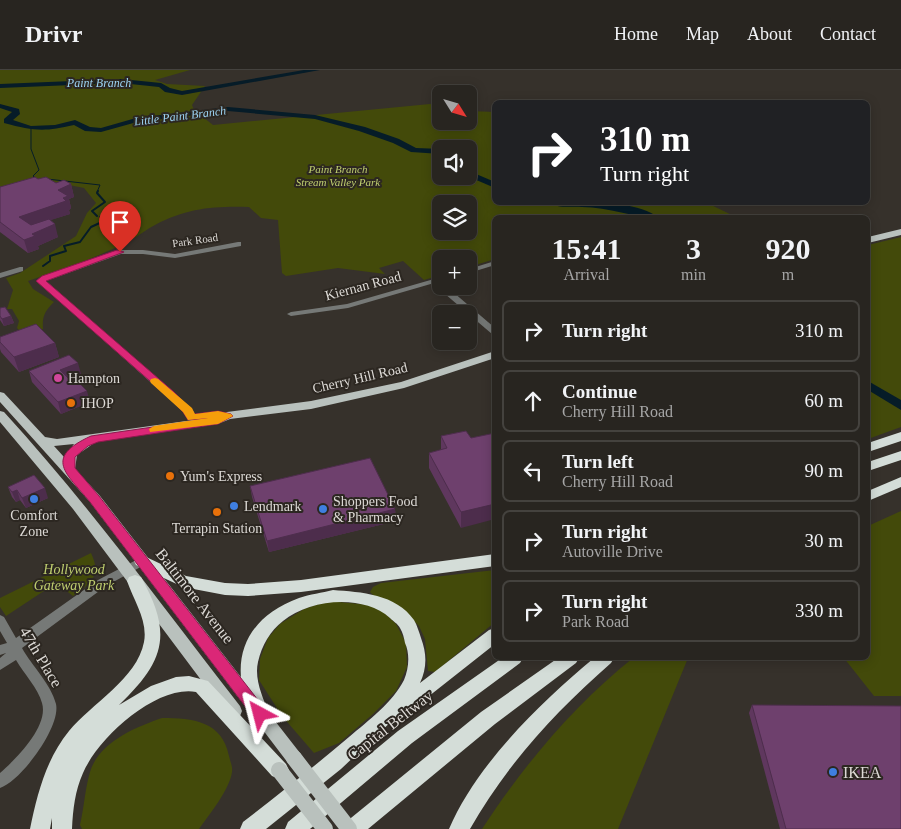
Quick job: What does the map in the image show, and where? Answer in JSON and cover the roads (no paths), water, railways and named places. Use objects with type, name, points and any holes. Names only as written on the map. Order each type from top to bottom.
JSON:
[{"type":"highway","points":[[870,447],[901,436]]},
{"type":"highway","points":[[870,467],[901,455]]},
{"type":"highway","points":[[870,495],[901,482]]},
{"type":"highway","points":[[142,560],[183,581],[215,588],[248,590],[301,586],[492,560]]},
{"type":"highway","points":[[40,829],[49,787],[67,747],[86,724],[132,681],[148,656],[153,634],[152,623],[130,576]]},
{"type":"highway","points":[[242,829],[321,773],[394,707],[412,682],[417,669],[416,641],[410,629],[402,618],[390,609],[362,598],[346,596],[315,598],[287,610],[262,631],[251,652],[248,664],[250,688],[260,714]]},
{"type":"highway","points":[[250,829],[492,637]]},
{"type":"highway","name":"Capital Beltway","points":[[294,829],[405,737],[511,660]]},
{"type":"highway","points":[[354,829],[488,718],[567,660]]},
{"type":"highway","points":[[459,829],[473,803],[504,758],[536,721],[603,660]]},
{"type":"highway","points":[[62,829],[62,813],[68,784],[83,753],[106,725],[138,701],[169,686],[188,682],[202,686],[279,770]]},
{"type":"main road","points":[[870,240],[901,232]]},
{"type":"main road","name":"Cherry Hill Road","points":[[42,440],[57,442],[312,405],[404,385],[492,355]]},
{"type":"main road","name":"Baltimore Avenue","points":[[0,395],[69,468],[349,829]]},
{"type":"main road","name":"Cherry Hill Road","points":[[28,446],[61,434],[218,414],[227,416]]},
{"type":"main road","points":[[0,415],[28,446],[325,829]]},
{"type":"main road","points":[[69,468],[68,460],[71,455],[84,444],[95,439],[118,434]]},
{"type":"street","name":"Park Road","points":[[192,417],[188,410],[41,281],[120,252],[143,252],[174,256],[238,244]]},
{"type":"street","points":[[477,269],[492,264]]},
{"type":"street","points":[[0,276],[20,269]]},
{"type":"street","name":"Kiernan Road","points":[[291,314],[339,308],[432,285]]},
{"type":"street","points":[[453,295],[492,329]]},
{"type":"street","points":[[0,650],[15,646],[102,584],[130,576],[142,560]]},
{"type":"street","name":"47th Place","points":[[0,620],[50,704],[50,712],[38,740],[24,761],[0,782]]},
{"type":"street","points":[[0,665],[12,656],[15,646]]},
{"type":"waterway","name":"Paint Branch","points":[[0,86],[121,81],[161,85],[168,90],[182,93],[316,70]]},
{"type":"waterway","name":"Little Paint Branch","points":[[0,106],[16,111],[16,114],[7,121],[31,128],[55,127],[75,122],[88,129],[101,130],[136,120],[228,109],[315,117],[362,129],[396,141],[414,150],[432,151]]},
{"type":"waterway","points":[[31,128],[31,149],[39,170],[33,176],[37,179]]},
{"type":"waterway","name":"Little Paint Branch","points":[[477,177],[492,184]]},
{"type":"waterway","points":[[47,179],[100,185],[97,192]]},
{"type":"waterway","points":[[97,216],[92,211],[105,202],[97,193],[98,191]]},
{"type":"waterway","name":"Little Paint Branch","points":[[600,205],[613,206],[646,215]]},
{"type":"waterway","points":[[43,266],[50,261],[50,256],[66,251],[64,246],[80,242],[91,227],[104,221],[100,217]]},
{"type":"waterway","name":"Little Paint Branch","points":[[870,386],[901,406]]},
{"type":"place","name":"Hampton","points":[[58,378]]},
{"type":"place","name":"IHOP","points":[[71,403]]},
{"type":"place","name":"Yum's Express","points":[[170,476]]},
{"type":"place","name":"Comfort Zone","points":[[34,499]]},
{"type":"place","name":"Lendmark","points":[[234,506]]},
{"type":"place","name":"Shoppers Food & Pharmacy","points":[[323,509]]},
{"type":"place","name":"Terrapin Station","points":[[217,512]]},
{"type":"place","name":"IKEA","points":[[833,772]]},
{"type":"park label","name":"Paint Branch Stream Valley Park","points":[[338,175]]},
{"type":"park label","name":"Hollywood Gateway Park","points":[[74,578]]}]
